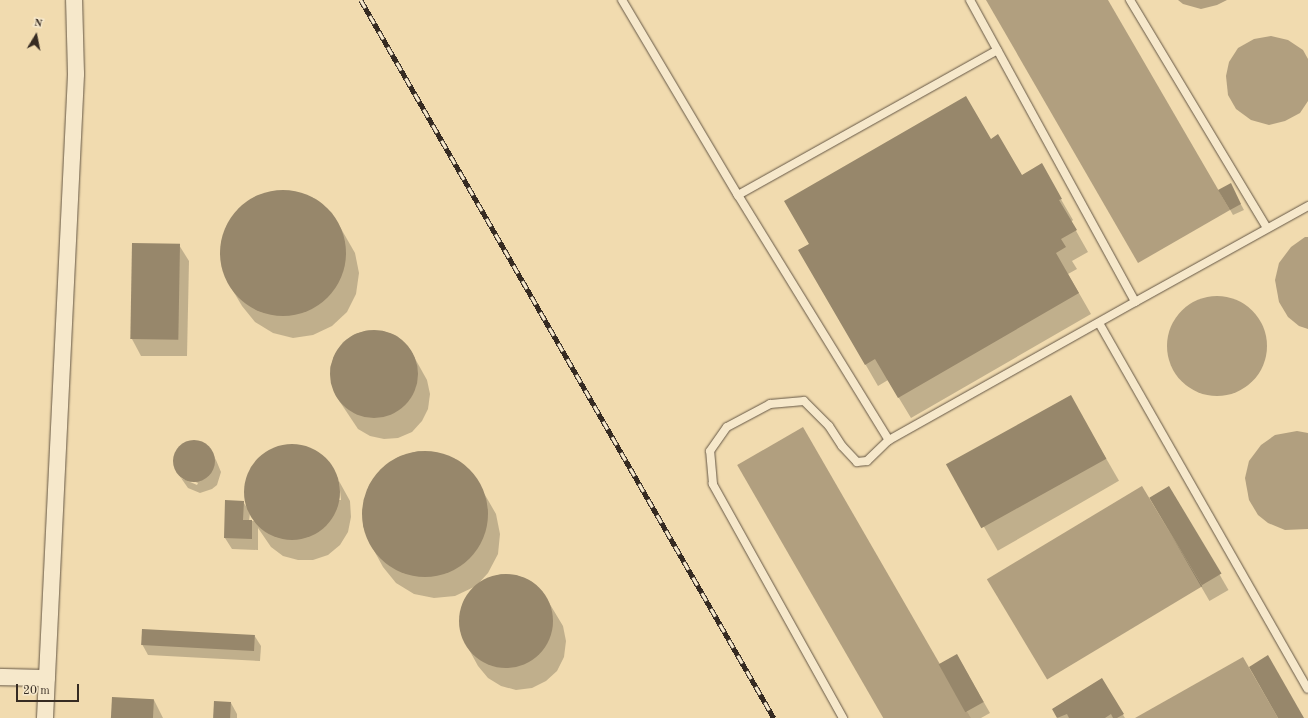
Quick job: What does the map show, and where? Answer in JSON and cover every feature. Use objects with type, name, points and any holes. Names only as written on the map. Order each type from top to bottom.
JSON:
[{"type":"street","points":[[45,718],[76,74],[74,0]]},
{"type":"street","points":[[0,677],[47,678]]},
{"type":"lane","points":[[622,0],[738,195],[889,440]]},
{"type":"lane","points":[[970,0],[1135,302]]},
{"type":"lane","points":[[1130,0],[1267,228]]},
{"type":"lane","points":[[738,195],[997,50]]},
{"type":"lane","points":[[843,718],[713,484],[710,451],[727,427],[770,404],[804,401],[829,426],[842,446],[858,462],[867,461],[889,440],[1308,206]]},
{"type":"lane","points":[[1099,322],[1308,689]]},
{"type":"shaded area","points":[[986,0],[1108,0],[1230,210],[1138,263]]},
{"type":"shaded area","points":[[1178,0],[1227,0],[1217,5],[1201,9],[1183,4]]},
{"type":"shaded area","points":[[1271,36],[1288,40],[1303,50],[1308,59],[1308,101],[1300,113],[1285,121],[1269,125],[1251,120],[1236,109],[1228,95],[1226,76],[1229,62],[1238,48],[1254,39]]},
{"type":"shaded area","points":[[1305,237],[1308,237],[1308,329],[1299,326],[1288,317],[1279,302],[1275,280],[1279,263],[1291,247]]},
{"type":"shaded area","points":[[1217,296],[1236,300],[1252,311],[1263,327],[1267,346],[1263,365],[1252,381],[1236,392],[1217,396],[1198,392],[1182,381],[1171,365],[1167,346],[1171,327],[1182,311],[1198,300]]},
{"type":"shaded area","points":[[803,427],[971,718],[883,718],[737,465]]},
{"type":"shaded area","points":[[1297,431],[1308,433],[1308,529],[1285,530],[1268,523],[1258,515],[1249,500],[1245,478],[1249,461],[1261,445],[1275,435]]},
{"type":"shaded area","points":[[1142,486],[1202,586],[1047,680],[987,579]]},
{"type":"shaded area","points":[[1243,657],[1278,718],[1135,718]]},
{"type":"building","points":[[966,96],[991,139],[998,134],[1022,175],[1042,163],[1062,199],[1059,200],[1077,230],[1061,239],[1066,247],[1056,253],[1079,293],[898,398],[875,359],[865,365],[798,250],[809,244],[784,201]]},
{"type":"building","points":[[1231,183],[1241,204],[1230,210],[1218,190]]},
{"type":"building","points":[[289,190],[301,192],[313,197],[328,208],[339,223],[344,235],[346,253],[344,271],[339,283],[328,298],[313,309],[301,314],[277,316],[265,314],[253,309],[238,298],[227,283],[222,271],[220,247],[222,235],[227,223],[238,208],[253,197],[265,192]]},
{"type":"building","points":[[132,243],[180,244],[178,340],[130,339]]},
{"type":"building","points":[[365,330],[383,330],[399,337],[411,349],[418,365],[418,383],[411,399],[399,411],[383,418],[365,418],[349,411],[337,399],[330,383],[330,365],[337,349],[349,337]]},
{"type":"building","points":[[1071,395],[1106,459],[981,528],[946,464]]},
{"type":"building","points":[[194,440],[209,446],[215,461],[209,476],[194,482],[179,476],[173,461],[179,446]]},
{"type":"building","points":[[292,444],[310,448],[326,458],[336,474],[340,492],[336,510],[326,526],[310,536],[292,540],[274,536],[258,526],[248,510],[244,492],[248,474],[258,458],[274,448]]},
{"type":"building","points":[[431,451],[455,458],[470,469],[481,484],[487,502],[487,526],[481,544],[470,559],[455,570],[437,576],[419,577],[395,570],[380,559],[369,544],[363,526],[362,508],[369,484],[380,469],[395,458],[413,452]]},
{"type":"building","points":[[1169,486],[1222,573],[1202,585],[1149,498]]},
{"type":"building","points":[[225,500],[244,501],[243,520],[252,520],[252,539],[224,538]]},
{"type":"building","points":[[497,574],[515,574],[524,577],[540,587],[550,603],[553,612],[553,630],[550,639],[540,655],[524,665],[515,668],[497,668],[488,665],[472,655],[462,639],[459,630],[459,612],[462,603],[472,587],[488,577]]},
{"type":"building","points":[[142,629],[255,635],[254,651],[141,645]]},
{"type":"building","points":[[957,654],[984,702],[965,712],[939,664]]},
{"type":"building","points":[[1268,655],[1304,718],[1278,718],[1249,667]]},
{"type":"building","points":[[1102,678],[1124,714],[1117,718],[1113,718],[1111,714],[1105,718],[1069,718],[1067,714],[1057,718],[1052,709]]},
{"type":"building","points":[[112,697],[154,699],[153,718],[111,718]]},
{"type":"building","points":[[214,701],[231,702],[230,718],[213,718]]},
{"type":"railway","points":[[361,0],[774,718]]}]
